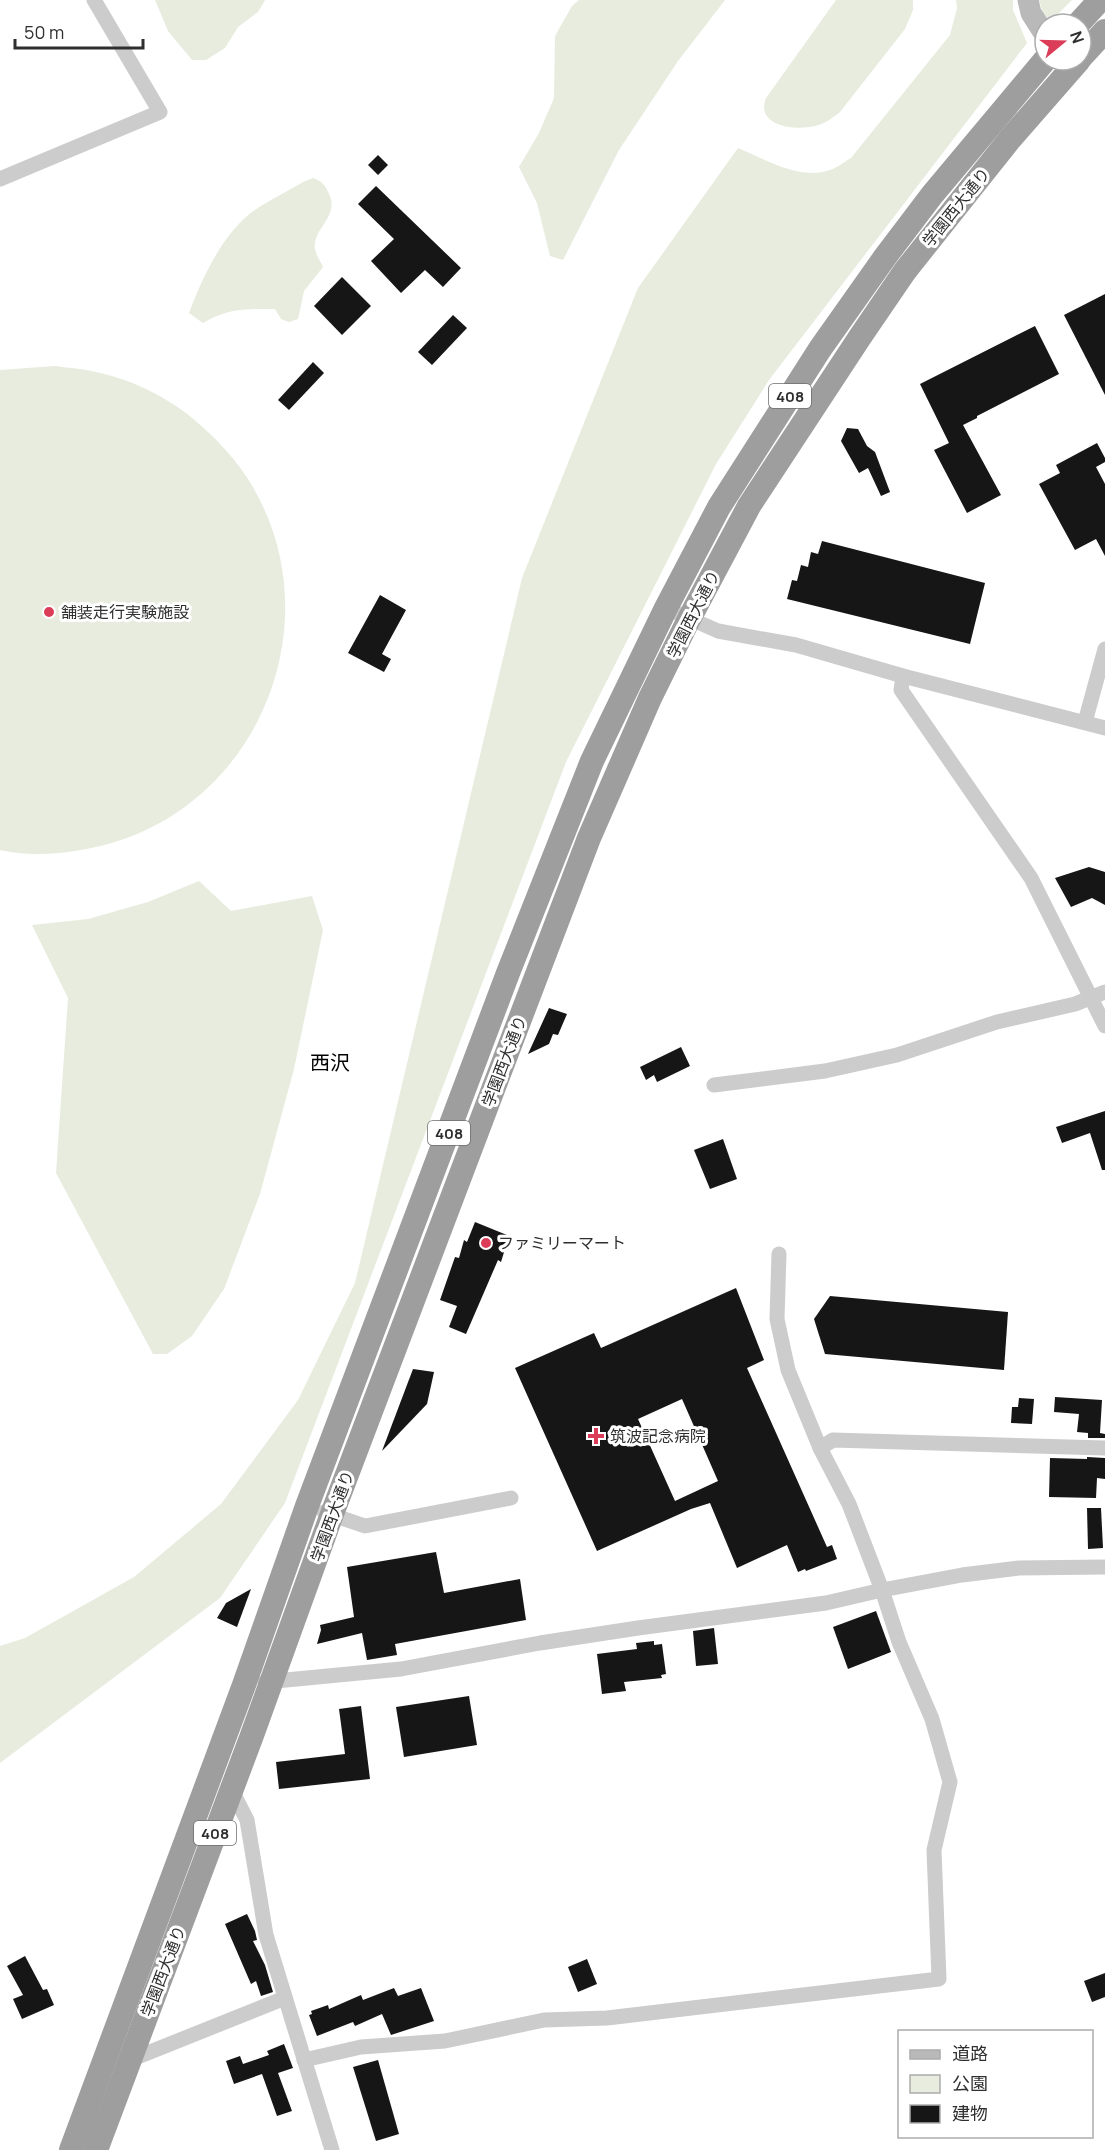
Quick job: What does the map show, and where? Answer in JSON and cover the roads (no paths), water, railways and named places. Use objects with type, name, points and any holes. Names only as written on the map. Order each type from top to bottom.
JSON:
[{"type":"highway","points":[[1089,12],[1100,0]]},
{"type":"highway","name":"学園西大通り","points":[[1093,44],[1105,31]]},
{"type":"highway","name":"学園西大通り","points":[[71,2150],[244,1685],[307,1506],[508,973],[592,761],[666,608],[719,507],[833,330],[885,257],[932,195],[1035,72]]},
{"type":"highway","name":"学園西大通り","points":[[96,2150],[332,1514],[589,838],[651,698],[689,619],[749,506],[905,271],[1010,140],[1069,72]]},
{"type":"main road","points":[[1028,0],[1033,16]]},
{"type":"street","points":[[0,179],[160,112],[94,0]]},
{"type":"street","points":[[666,608],[718,631],[796,645],[903,676],[1105,728]]},
{"type":"street","points":[[1085,722],[1105,649]]},
{"type":"street","points":[[903,676],[901,690],[1031,878],[1098,995],[1105,1026]]},
{"type":"street","points":[[714,1085],[825,1071],[877,1060],[997,1022],[1075,1004],[1098,995]]},
{"type":"street","points":[[304,2060],[361,2047],[445,2041],[544,2020],[607,2018],[939,1979],[934,1850],[950,1782],[932,1719],[899,1642],[849,1504],[820,1448],[788,1370],[777,1319],[779,1254]]},
{"type":"street","points":[[820,1448],[833,1440],[1105,1448]]},
{"type":"street","points":[[307,1506],[365,1526],[511,1498]]},
{"type":"street","points":[[244,1685],[401,1669],[540,1643],[826,1603],[962,1575],[1019,1568],[1105,1567]]},
{"type":"street","points":[[231,1789],[247,1820],[266,1935],[332,2150]]},
{"type":"street","points":[[130,2060],[285,1998]]},
{"type":"place","name":"舗装走行実験施設","points":[[49,612]]},
{"type":"place","name":"ファミリーマート","points":[[486,1243]]},
{"type":"place","name":"筑波記念病院","points":[[596,1436]]},
{"type":"district","name":"西沢","points":[[330,1062]]}]
